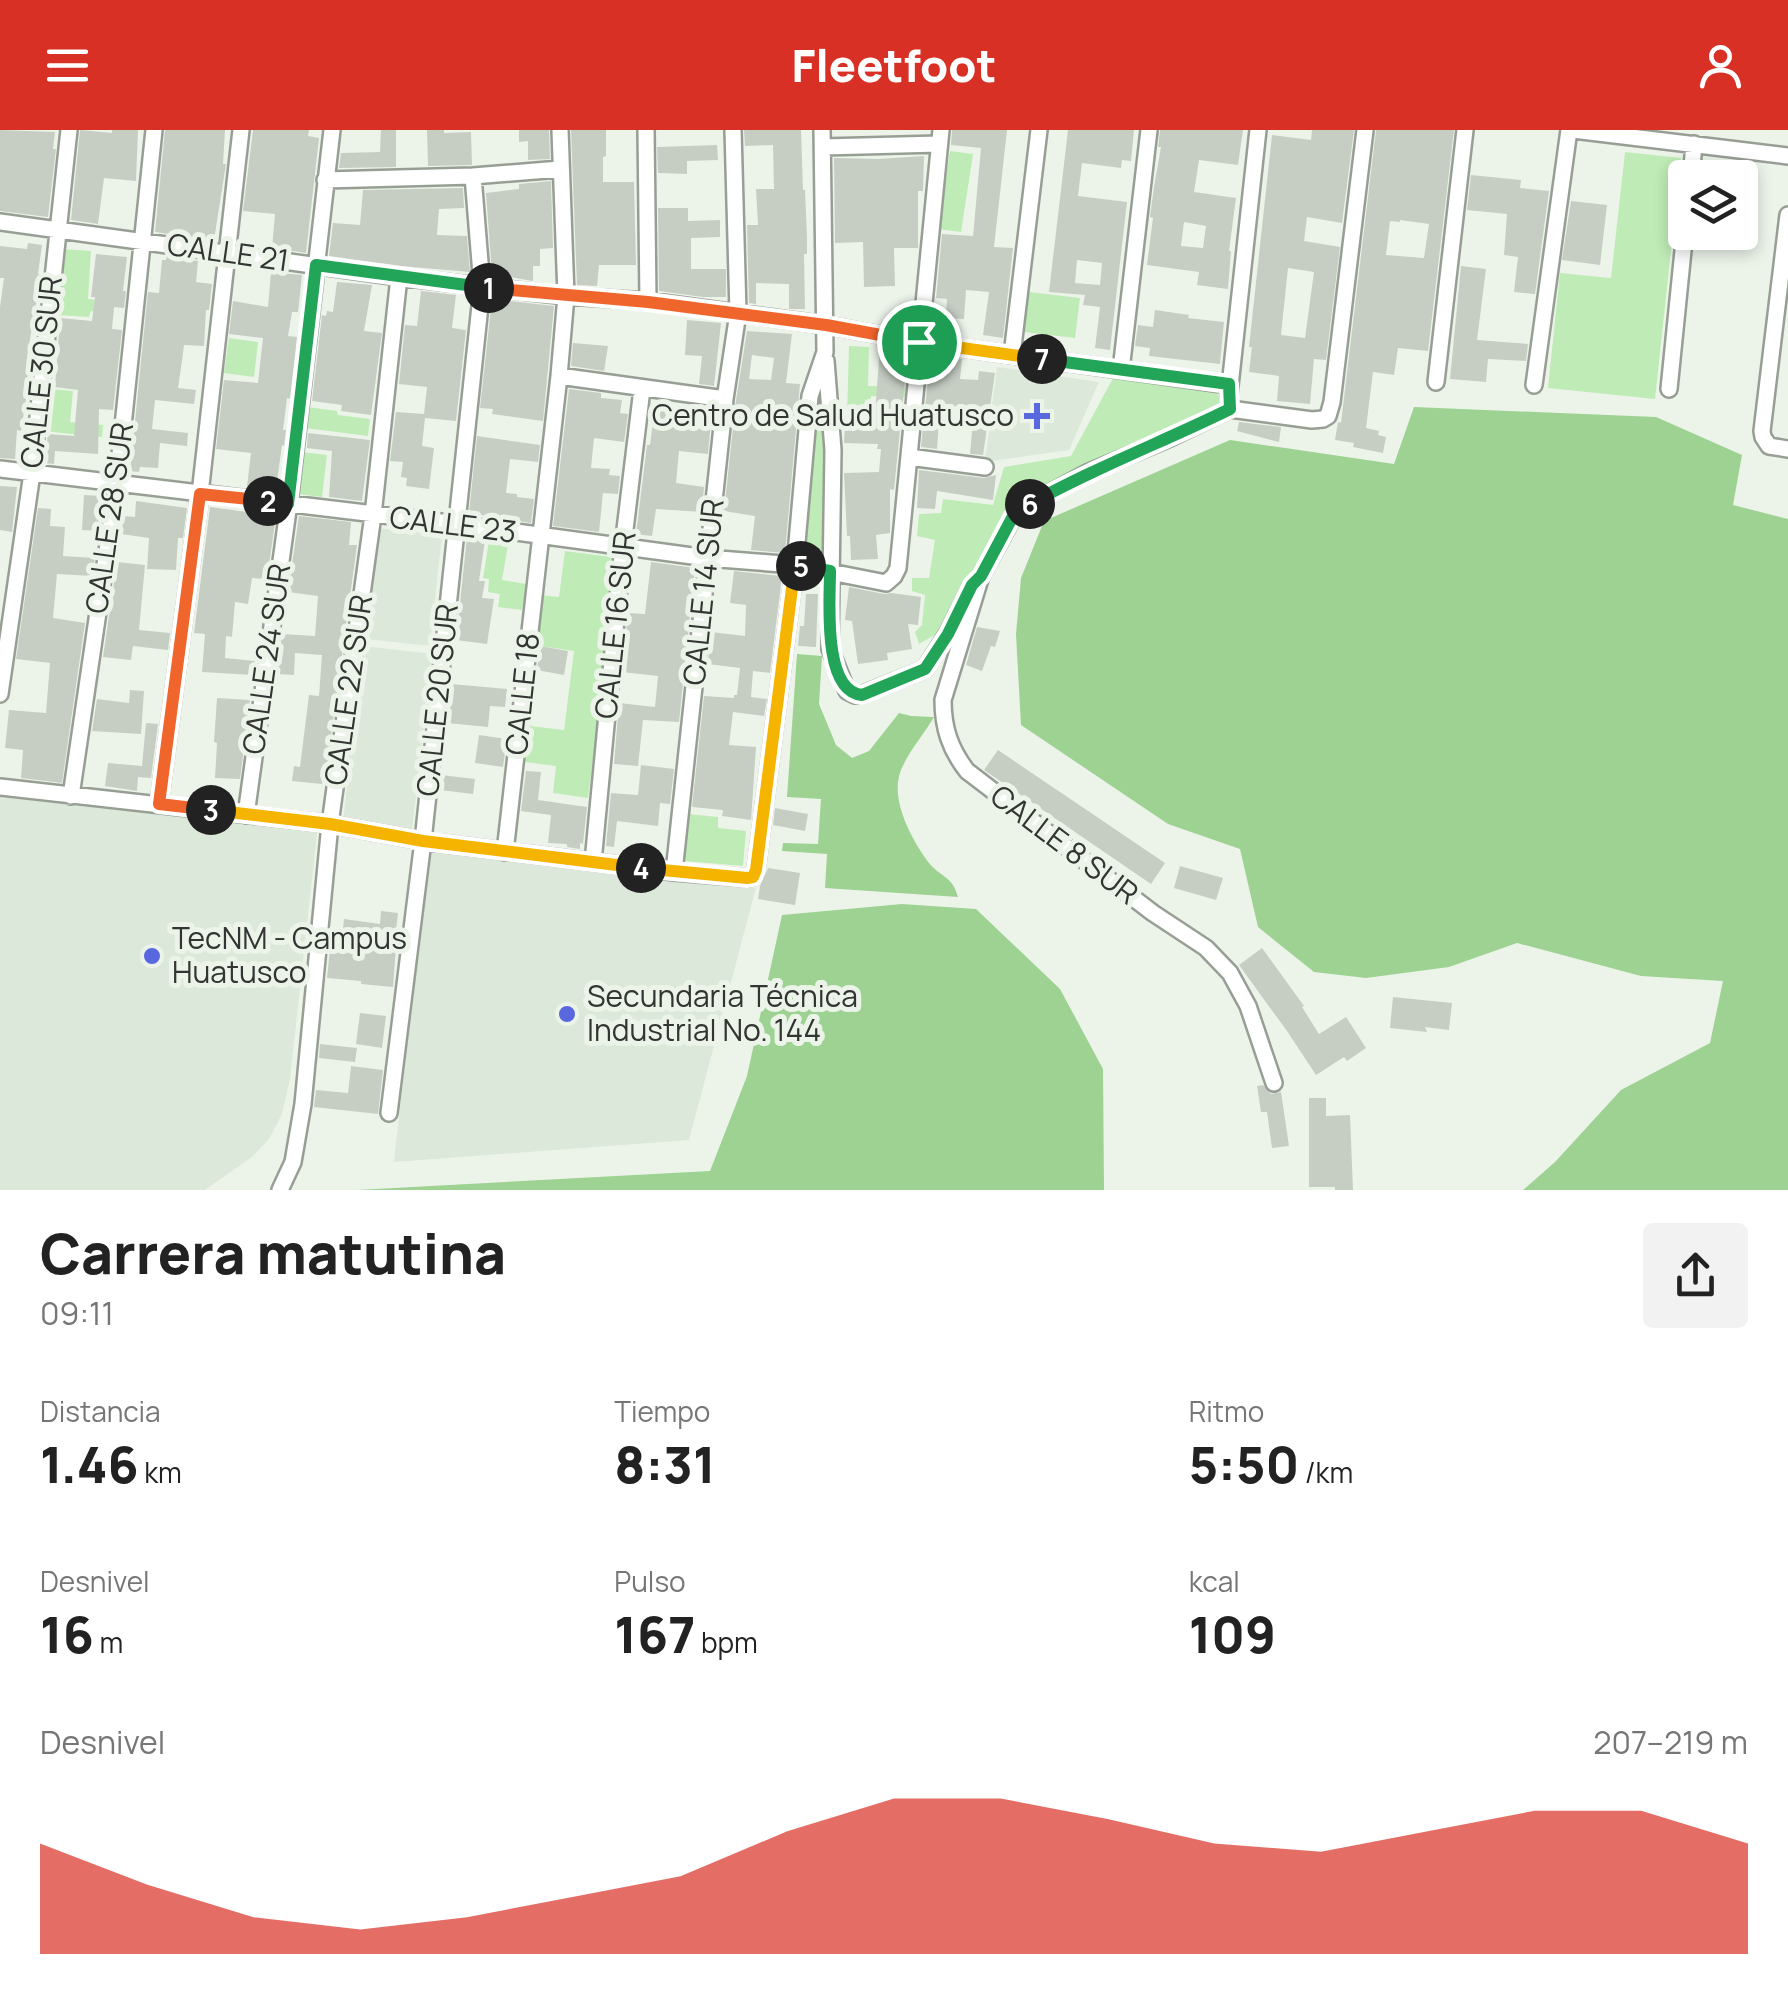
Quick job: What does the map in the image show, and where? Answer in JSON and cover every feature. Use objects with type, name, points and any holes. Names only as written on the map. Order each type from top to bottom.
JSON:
[{"type":"street","name":"CALLE 30 SUR","points":[[0,694],[32,473],[69,130]]},
{"type":"street","name":"CALLE 28 SUR","points":[[70,796],[117,482],[154,130]]},
{"type":"street","points":[[159,804],[242,130]]},
{"type":"street","name":"CALLE 24 SUR","points":[[246,815],[332,130]]},
{"type":"street","name":"CALLE 18","points":[[505,852],[566,296],[560,130]]},
{"type":"street","points":[[646,130],[648,302]]},
{"type":"street","name":"CALLE 14 SUR","points":[[674,872],[725,399],[738,314],[733,130]]},
{"type":"street","points":[[1012,355],[1039,130]]},
{"type":"street","points":[[1121,370],[1149,130]]},
{"type":"street","points":[[1258,130],[1229,384],[1230,409],[1312,420],[1328,416],[1332,402],[1364,130]]},
{"type":"street","points":[[1436,382],[1466,130]]},
{"type":"street","points":[[1534,385],[1571,130],[1651,134],[1694,144],[1788,156]]},
{"type":"street","points":[[0,788],[330,824],[423,841],[674,872],[753,877],[795,565],[810,396],[825,352],[822,138],[940,137],[909,457],[985,467]]},
{"type":"street","points":[[1692,160],[1694,144]]},
{"type":"street","points":[[326,180],[560,169]]},
{"type":"street","name":"CALLE 20 SUR","points":[[389,1112],[423,841],[482,287],[473,176]]},
{"type":"street","points":[[1788,215],[1762,431],[1769,446],[1788,450]]},
{"type":"street","name":"CALLE 21","points":[[0,222],[399,277],[826,325],[919,342],[1229,384]]},
{"type":"street","points":[[1669,389],[1683,250]]},
{"type":"street","name":"CALLE 22 SUR","points":[[280,1190],[293,1162],[303,1104],[330,824],[373,515],[399,277]]},
{"type":"street","name":"CALLE 8 SUR","points":[[825,352],[832,450],[830,649],[848,691],[862,695],[925,669],[972,585],[981,576]]},
{"type":"street","points":[[559,376],[725,399]]},
{"type":"street","name":"CALLE 16 SUR","points":[[592,862],[642,388]]},
{"type":"street","name":"CALLE 8 SUR","points":[[1230,409],[1087,474],[1012,518],[981,576],[943,700],[943,716],[949,743],[967,771],[1153,913],[1206,948],[1230,973],[1248,1006],[1274,1083]]},
{"type":"street","name":"CALLE 23","points":[[0,469],[707,558],[795,565],[886,583],[898,568],[909,457]]},
{"type":"shaded area","name":"Centro de Salud Huatusco","points":[[997,367],[1099,382],[1069,450],[985,462]]},
{"type":"shaded area","points":[[378,528],[442,535],[430,646],[366,639]]},
{"type":"shaded area","points":[[363,646],[433,654],[412,830],[343,822]]},
{"type":"shaded area","name":"TecNM - Campus Huatusco","points":[[0,797],[317,833],[290,1079],[282,1114],[269,1139],[252,1157],[205,1190],[0,1190]]},
{"type":"shaded area","name":"Secundaria Técnica Industrial No. 144","points":[[428,850],[756,888],[689,1140],[394,1162]]},
{"type":"green space","points":[[950,151],[973,154],[961,232],[938,229]]},
{"type":"green space","points":[[1625,152],[1681,158],[1668,160],[1668,250],[1671,250],[1655,399],[1548,388],[1560,273],[1611,278]]},
{"type":"green space","points":[[61,249],[91,251],[88,299],[97,300],[97,310],[114,313],[91,311],[89,317],[57,315]]},
{"type":"green space","points":[[1029,292],[1080,298],[1075,338],[1024,332]]},
{"type":"green space","points":[[229,338],[258,342],[254,377],[224,373]]},
{"type":"green space","points":[[849,346],[869,347],[868,386],[905,387],[905,397],[871,396],[870,416],[847,416]]},
{"type":"green space","points":[[1113,378],[1215,388],[1221,402],[1028,496],[1007,513],[995,530],[938,633],[919,644],[915,632],[922,625],[925,595],[912,591],[912,578],[929,578],[935,540],[917,536],[919,514],[941,513],[943,499],[993,505],[1004,467],[1071,456]]},
{"type":"green space","points":[[820,388],[828,450],[822,557],[805,557],[815,417]]},
{"type":"green space","points":[[47,389],[73,391],[70,422],[103,425],[102,437],[43,431]]},
{"type":"green space","points":[[307,407],[370,419],[368,436],[305,428]]},
{"type":"green space","points":[[1414,407],[1656,417],[1742,455],[1733,505],[1788,519],[1788,1190],[1523,1190],[1555,1162],[1621,1090],[1710,1043],[1723,981],[1641,976],[1517,943],[1449,967],[1366,978],[1314,972],[1258,927],[1240,849],[1168,824],[1021,725],[1016,634],[1021,578],[1044,521],[1230,440],[1394,464]]},
{"type":"green space","points":[[301,452],[327,455],[322,497],[297,494]]},
{"type":"green space","points":[[489,541],[508,545],[502,580],[526,584],[522,610],[498,607],[500,594],[488,592],[489,579],[483,578]]},
{"type":"green space","points":[[565,551],[619,558],[588,798],[553,793],[556,766],[525,762],[530,726],[564,730],[574,651],[533,645],[539,595],[559,597]]},
{"type":"green space","points":[[797,654],[822,656],[819,704],[836,745],[852,758],[869,751],[899,713],[934,717],[904,763],[898,794],[916,843],[929,863],[953,885],[958,897],[825,888],[827,854],[782,851],[783,843],[818,844],[821,799],[787,797]]},
{"type":"green space","points":[[688,814],[718,817],[718,828],[746,831],[743,866],[684,861]]},
{"type":"green space","points":[[902,904],[976,909],[1060,989],[1103,1069],[1104,1190],[357,1190],[710,1171],[747,1076],[782,915]]},
{"type":"building","points":[[0,130],[55,132],[48,217],[0,211]]},
{"type":"building","points":[[80,130],[138,130],[136,181],[104,178],[98,224],[71,220]]},
{"type":"building","points":[[165,130],[225,130],[226,164],[214,240],[155,232]]},
{"type":"building","points":[[253,130],[309,130],[308,136],[319,138],[306,253],[272,248],[275,214],[243,211]]},
{"type":"building","points":[[381,130],[396,130],[396,167],[339,168],[341,153],[380,152]]},
{"type":"building","points":[[427,130],[471,132],[472,165],[428,166]]},
{"type":"building","points":[[519,130],[549,130],[550,159],[528,160],[528,141],[519,142]]},
{"type":"building","points":[[571,130],[606,130],[603,182],[634,182],[636,265],[599,265],[597,286],[577,285]]},
{"type":"building","points":[[744,130],[801,130],[807,237],[805,309],[789,309],[789,284],[756,283],[756,304],[749,303],[747,225],[758,225],[756,189],[774,189],[773,145],[745,146]]},
{"type":"building","points":[[952,130],[1007,130],[994,247],[1013,248],[1003,338],[983,335],[989,292],[966,290],[964,319],[946,318],[947,299],[936,298],[942,234],[973,236],[981,148],[951,145]]},
{"type":"building","points":[[1068,130],[1134,130],[1131,161],[1122,160],[1121,168],[1082,163],[1078,196],[1127,202],[1110,350],[1095,348],[1100,307],[1083,305],[1085,295],[1049,292]],"holes":[[[1077,260],[1102,263],[1100,285],[1075,283]]]},
{"type":"building","points":[[1160,130],[1243,130],[1238,165],[1199,160],[1194,192],[1236,198],[1228,289],[1197,285],[1199,272],[1147,265]],"holes":[[[1184,222],[1206,226],[1203,248],[1181,246]]]},
{"type":"building","points":[[1312,130],[1354,130],[1342,223],[1307,217],[1304,241],[1340,247],[1326,360],[1314,359],[1310,404],[1277,401],[1279,376],[1249,372],[1249,347],[1272,135],[1311,140]],"holes":[[[1288,268],[1314,272],[1305,338],[1281,335]]]},
{"type":"building","points":[[1376,130],[1454,130],[1428,351],[1398,348],[1394,375],[1373,372],[1366,428],[1386,437],[1383,453],[1335,440],[1338,422],[1341,423]],"holes":[[[1390,221],[1429,224],[1424,258],[1386,255]]]},
{"type":"building","points":[[717,145],[718,160],[687,161],[687,174],[658,173],[657,147]]},
{"type":"building","points":[[924,156],[923,191],[918,191],[918,248],[894,248],[895,286],[864,287],[863,242],[835,243],[834,158]]},
{"type":"building","points":[[1471,175],[1521,180],[1520,188],[1549,191],[1535,294],[1514,292],[1518,257],[1504,255],[1507,214],[1467,210]]},
{"type":"building","points":[[551,181],[553,248],[540,249],[540,266],[533,266],[533,281],[492,274],[486,193]]},
{"type":"building","points":[[463,188],[464,208],[439,209],[437,235],[467,236],[470,272],[329,256],[333,223],[360,225],[363,190]]},
{"type":"building","points":[[1571,201],[1607,205],[1600,265],[1562,260]]},
{"type":"building","points":[[658,208],[688,208],[688,221],[720,220],[720,237],[691,238],[691,269],[726,269],[726,297],[659,291]]},
{"type":"building","points":[[28,243],[42,245],[27,357],[27,393],[21,431],[17,430],[15,459],[0,458],[0,307],[4,278],[0,278],[0,246],[27,249]]},
{"type":"building","points":[[96,254],[127,257],[124,308],[114,307],[112,329],[122,330],[113,410],[99,409],[98,454],[55,451],[54,464],[44,463],[48,434],[74,436],[78,390],[55,387],[60,318],[92,321]]},
{"type":"building","points":[[167,256],[198,261],[196,282],[212,284],[204,346],[184,345],[178,388],[196,390],[194,404],[155,400],[152,429],[188,433],[187,446],[160,443],[158,468],[130,471],[148,292],[159,293],[162,260]]},
{"type":"building","points":[[1461,266],[1486,269],[1477,340],[1528,344],[1526,361],[1488,359],[1486,382],[1450,379]]},
{"type":"building","points":[[271,272],[302,275],[298,312],[292,312],[288,336],[297,337],[276,489],[247,486],[251,453],[216,449],[224,380],[258,383],[263,338],[229,334],[233,301],[268,307]]},
{"type":"building","points":[[337,282],[372,285],[364,331],[382,333],[371,415],[341,411],[342,405],[312,401],[322,315],[333,312]]},
{"type":"building","points":[[421,291],[456,295],[452,328],[466,330],[456,421],[425,418],[422,446],[434,448],[429,489],[406,486],[407,478],[401,477],[403,462],[390,461],[396,412],[424,414],[427,387],[399,384],[405,325],[417,326]]},
{"type":"building","points":[[492,299],[554,306],[543,421],[492,414],[493,409],[480,408]]},
{"type":"building","points":[[1155,310],[1224,322],[1220,364],[1149,356],[1150,348],[1135,346],[1138,325],[1153,327]]},
{"type":"building","points":[[687,320],[721,323],[714,386],[699,384],[702,356],[685,355]]},
{"type":"building","points":[[747,331],[792,334],[786,383],[800,384],[785,553],[751,550],[755,516],[724,511]],"holes":[[[752,355],[774,358],[771,380],[749,379]]]},
{"type":"building","points":[[573,343],[608,346],[604,371],[571,366]]},
{"type":"building","points":[[880,347],[908,351],[894,490],[890,489],[890,533],[876,535],[878,559],[851,560],[844,473],[879,472],[881,449],[877,449],[878,444],[844,443],[845,426],[874,427]]},
{"type":"building","points":[[947,357],[962,359],[960,379],[978,380],[979,371],[995,373],[983,455],[970,454],[974,410],[950,408],[949,420],[939,422],[937,449],[921,447],[930,360],[946,362]]},
{"type":"building","points":[[569,389],[622,400],[620,413],[628,414],[624,442],[594,438],[591,468],[610,469],[609,475],[620,476],[618,494],[603,493],[599,532],[553,526]]},
{"type":"building","points":[[652,403],[712,409],[708,454],[679,451],[676,483],[704,487],[702,512],[656,509],[652,536],[636,534],[653,421]]},
{"type":"building","points":[[1239,422],[1281,427],[1279,442],[1237,431]]},
{"type":"building","points":[[308,433],[370,440],[362,501],[329,497],[332,451],[307,448]]},
{"type":"building","points":[[477,436],[540,445],[538,462],[510,459],[506,493],[534,499],[531,523],[469,513]]},
{"type":"building","points":[[919,470],[984,478],[996,475],[993,500],[937,491],[935,509],[917,508]]},
{"type":"building","points":[[0,486],[17,487],[12,532],[0,530]]},
{"type":"building","points":[[84,495],[102,496],[99,531],[82,530]]},
{"type":"building","points":[[136,501],[187,508],[183,538],[178,538],[176,570],[147,569],[149,538],[121,534],[124,516],[135,517]]},
{"type":"building","points":[[210,507],[276,516],[267,579],[252,578],[248,604],[235,602],[232,637],[226,636],[225,658],[255,661],[253,675],[202,672],[205,634],[194,633]]},
{"type":"building","points":[[38,508],[51,509],[50,526],[65,527],[63,556],[95,558],[92,576],[57,574],[53,618],[85,623],[62,783],[21,778],[23,750],[5,748],[9,710],[46,713],[50,663],[16,659]]},
{"type":"building","points":[[299,516],[351,522],[349,545],[357,545],[322,784],[292,781],[294,766],[300,767],[309,695],[319,696],[322,655],[295,653],[294,675],[277,674],[282,634],[315,636],[318,596],[288,592]]},
{"type":"building","points":[[467,537],[485,540],[479,581],[485,581],[482,598],[494,599],[487,644],[456,640]]},
{"type":"building","points":[[117,562],[145,565],[139,630],[170,633],[168,650],[133,646],[131,660],[103,657]]},
{"type":"building","points":[[651,562],[695,568],[679,722],[643,720],[638,766],[614,764],[619,703],[655,707],[658,676],[622,672],[628,613],[645,614]]},
{"type":"building","points":[[734,571],[782,576],[770,673],[753,671],[751,697],[767,699],[764,716],[733,712],[729,745],[756,747],[751,820],[722,816],[723,810],[692,807],[704,696],[737,695],[740,668],[708,664],[711,632],[745,636],[746,605],[730,603]]},
{"type":"building","points":[[849,587],[921,597],[918,625],[908,624],[912,649],[887,653],[888,660],[858,664],[852,621],[845,620]]},
{"type":"building","points":[[806,594],[818,594],[816,647],[798,646]]},
{"type":"building","points":[[977,627],[1000,631],[982,671],[966,665]]},
{"type":"building","points":[[540,646],[568,651],[564,675],[537,670]]},
{"type":"building","points":[[451,684],[507,689],[505,707],[490,706],[488,727],[447,723]]},
{"type":"building","points":[[130,690],[144,691],[141,734],[92,731],[97,699],[129,703]]},
{"type":"building","points":[[217,698],[250,700],[240,779],[215,778]]},
{"type":"building","points":[[146,723],[158,724],[151,778],[138,777],[137,791],[105,786],[108,763],[142,766]]},
{"type":"building","points":[[479,735],[507,739],[503,767],[475,763]]},
{"type":"building","points":[[998,750],[1165,863],[1151,884],[984,770]]},
{"type":"building","points":[[641,765],[674,769],[670,804],[660,803],[658,826],[617,821],[614,847],[606,846],[611,793],[638,795]]},
{"type":"building","points":[[526,771],[541,772],[538,800],[587,807],[580,849],[548,843],[551,815],[521,811]]},
{"type":"building","points":[[441,775],[475,779],[473,794],[440,790]]},
{"type":"building","points":[[775,808],[808,814],[805,831],[773,825]]},
{"type":"building","points":[[1180,866],[1223,878],[1216,900],[1174,888]]},
{"type":"building","points":[[768,868],[800,873],[795,905],[758,899]]},
{"type":"building","points":[[381,911],[398,913],[393,987],[327,978],[331,939],[342,940],[344,919],[380,924]]},
{"type":"building","points":[[1262,948],[1319,1034],[1346,1017],[1366,1048],[1316,1075],[1239,965]]},
{"type":"building","points":[[1393,997],[1452,1003],[1449,1030],[1390,1028]]},
{"type":"building","points":[[360,1013],[386,1016],[382,1048],[356,1044]]},
{"type":"building","points":[[320,1044],[357,1048],[355,1062],[319,1058]]},
{"type":"building","points":[[351,1066],[383,1070],[378,1114],[314,1107],[316,1090],[348,1093]]},
{"type":"building","points":[[1263,1085],[1271,1094],[1281,1092],[1289,1146],[1272,1148],[1267,1112],[1261,1112],[1257,1086]]},
{"type":"building","points":[[1309,1098],[1326,1098],[1326,1116],[1350,1115],[1353,1190],[1309,1187]]},
{"type":"place","name":"Centro de Salud Huatusco","points":[[1037,416]]},
{"type":"place","name":"TecNM - Campus Huatusco","points":[[152,956]]},
{"type":"place","name":"Secundaria Técnica Industrial No. 144","points":[[567,1014]]},
{"type":"route","points":[[316,265],[482,287],[648,302],[826,325],[919,342],[1229,384],[1230,409],[1087,474],[1012,518],[925,669],[862,695],[854,695],[843,684],[830,649],[830,571],[795,565],[753,877],[505,852],[330,824],[159,804],[200,494],[288,504],[316,265]]}]
